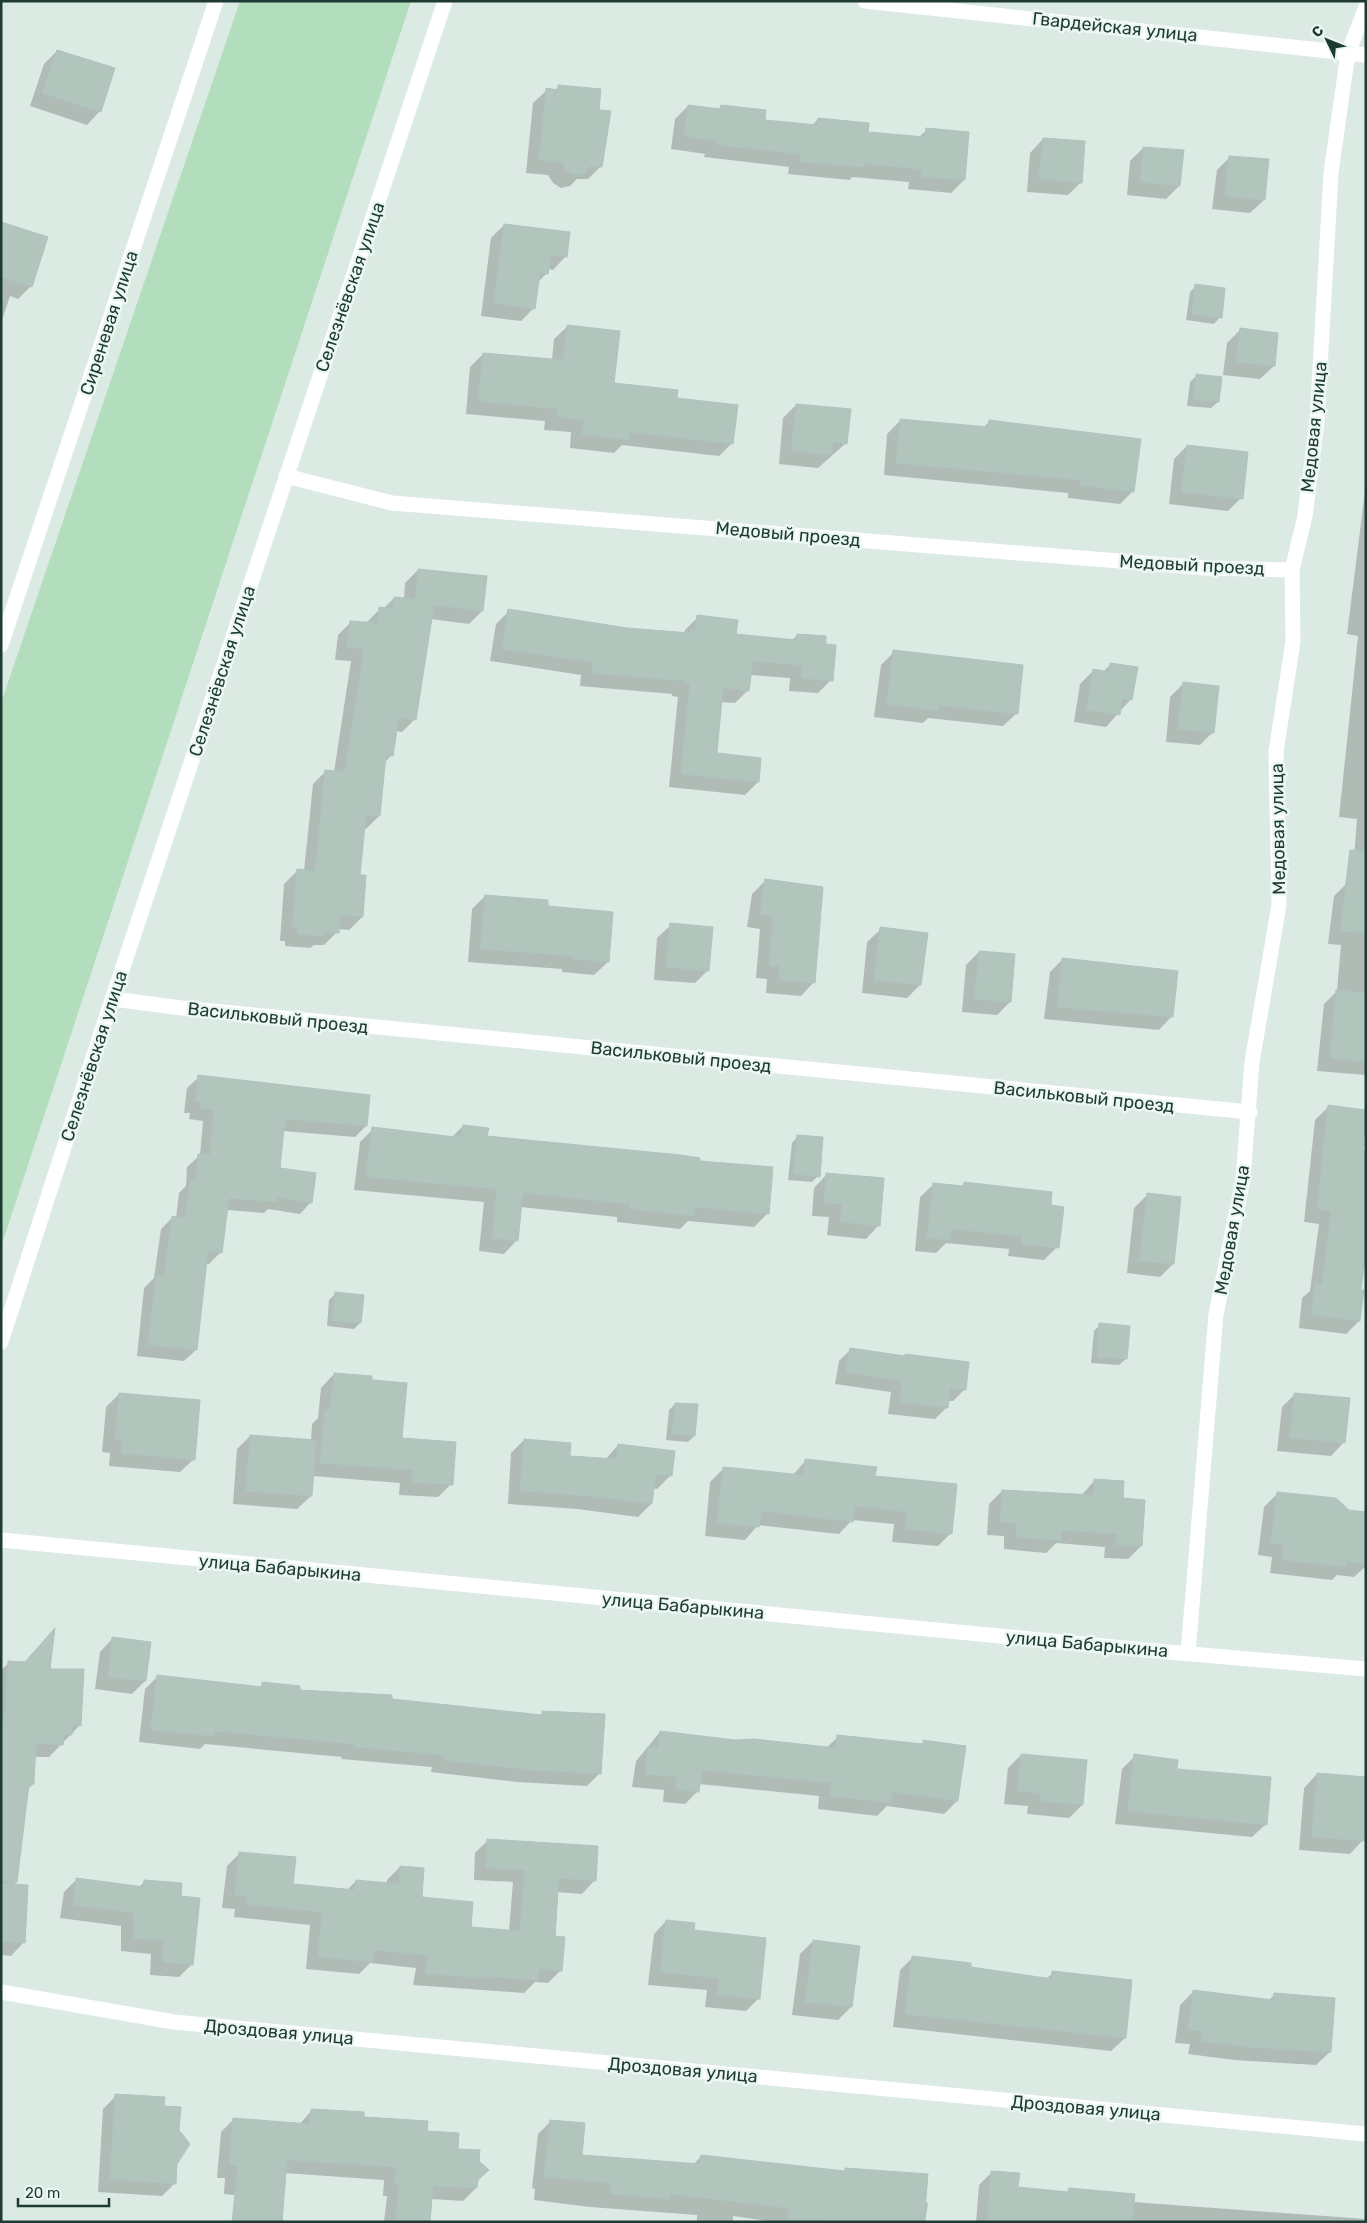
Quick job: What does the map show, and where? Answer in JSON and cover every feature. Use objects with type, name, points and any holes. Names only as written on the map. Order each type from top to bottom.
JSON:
[{"type":"street","name":"Сиреневая улица","points":[[1,645],[216,1]]},
{"type":"street","name":"Селезнёвская улица","points":[[1,1342],[286,476],[445,1]]},
{"type":"street","name":"Гвардейская улица","points":[[865,1],[944,5],[1366,55]]},
{"type":"street","name":"Медовая улица","points":[[1188,1653],[1216,1315],[1243,1179],[1250,1112],[1252,1062],[1279,905],[1276,752],[1293,641],[1292,570],[1305,516],[1317,421],[1331,173],[1348,53],[1366,8]]},
{"type":"street","name":"Медовый проезд","points":[[286,476],[392,503],[1207,568],[1292,570]]},
{"type":"street","name":"Васильковый проезд","points":[[113,999],[202,1010],[1250,1112]]},
{"type":"street","name":"улица Бабарыкина","points":[[1,1540],[1366,1669]]},
{"type":"street","name":"Дроздовая улица","points":[[1,1992],[174,2022],[1366,2134]]},
{"type":"green space","points":[[240,1],[411,1],[1,1247],[1,703]]},
{"type":"building","points":[[57,50],[115,68],[101,112],[42,93]]},
{"type":"building","points":[[558,85],[601,89],[599,110],[611,111],[602,167],[590,166],[585,173],[575,175],[566,170],[562,162],[539,160],[546,88],[558,90]]},
{"type":"building","points":[[688,105],[720,109],[721,105],[766,110],[765,120],[817,125],[818,118],[869,123],[868,132],[925,137],[926,128],[969,132],[965,180],[921,177],[921,169],[864,164],[864,167],[800,162],[801,154],[717,145],[717,141],[684,136]]},
{"type":"building","points":[[1043,138],[1085,141],[1082,183],[1039,179]]},
{"type":"building","points":[[1143,147],[1184,150],[1180,186],[1140,182]]},
{"type":"building","points":[[1229,156],[1269,159],[1265,200],[1225,196]]},
{"type":"building","points":[[1,222],[48,237],[32,287],[1,277]]},
{"type":"building","points":[[504,224],[570,232],[567,257],[551,255],[548,274],[540,273],[535,309],[494,303]]},
{"type":"building","points":[[1195,284],[1225,288],[1222,318],[1192,314]]},
{"type":"building","points":[[567,325],[620,331],[614,383],[678,390],[677,398],[738,405],[733,444],[629,432],[629,440],[582,435],[584,420],[557,417],[557,409],[478,401],[483,353],[563,360]]},
{"type":"building","points":[[1240,328],[1278,333],[1275,366],[1236,362]]},
{"type":"building","points":[[1196,374],[1222,377],[1219,402],[1193,400]]},
{"type":"building","points":[[796,404],[851,409],[847,444],[833,442],[832,455],[791,451]]},
{"type":"building","points":[[900,419],[988,427],[989,420],[1141,439],[1134,492],[1080,485],[1081,480],[896,463]]},
{"type":"building","points":[[1187,445],[1248,452],[1243,499],[1181,492]]},
{"type":"building","points":[[418,569],[487,576],[483,611],[434,605],[416,720],[399,717],[393,756],[386,755],[380,816],[366,815],[360,875],[366,875],[363,917],[340,916],[339,933],[324,932],[324,936],[297,934],[298,928],[292,928],[297,869],[315,871],[325,770],[345,772],[364,649],[347,647],[350,621],[378,623],[379,607],[392,609],[394,597],[415,599]]},
{"type":"building","points":[[508,609],[627,628],[690,633],[690,629],[695,630],[697,615],[738,620],[736,634],[796,640],[797,634],[826,636],[826,644],[836,645],[833,681],[801,678],[802,665],[753,661],[749,691],[723,688],[717,753],[761,758],[759,782],[681,774],[690,684],[684,683],[684,681],[592,673],[593,662],[502,649]]},
{"type":"building","points":[[893,650],[1023,665],[1018,714],[938,705],[938,711],[887,704]]},
{"type":"building","points":[[1110,663],[1138,667],[1132,700],[1122,698],[1120,715],[1087,710],[1093,669],[1109,672]]},
{"type":"building","points":[[1183,682],[1219,686],[1214,733],[1178,729]]},
{"type":"building","points":[[1350,850],[1366,851],[1366,933],[1340,931]]},
{"type":"building","points":[[765,879],[823,887],[815,983],[779,980],[780,966],[769,965],[773,916],[760,914]]},
{"type":"building","points":[[485,895],[548,900],[548,906],[613,912],[609,962],[574,959],[574,956],[480,949]]},
{"type":"building","points":[[670,923],[713,927],[709,971],[666,967]]},
{"type":"building","points":[[880,927],[928,933],[921,985],[874,980]]},
{"type":"building","points":[[979,951],[1015,954],[1011,1002],[974,999]]},
{"type":"building","points":[[1062,958],[1178,971],[1173,1017],[1057,1007]]},
{"type":"building","points":[[1336,990],[1366,993],[1366,1062],[1330,1058]]},
{"type":"building","points":[[198,1075],[370,1095],[367,1126],[285,1119],[280,1168],[316,1173],[312,1203],[277,1197],[277,1202],[229,1198],[222,1253],[208,1251],[197,1350],[148,1345],[156,1275],[164,1276],[172,1216],[185,1218],[190,1180],[196,1180],[198,1154],[210,1155],[214,1110],[200,1108],[201,1102],[195,1101]]},
{"type":"building","points":[[1328,1105],[1366,1110],[1363,1151],[1366,1151],[1366,1251],[1361,1290],[1364,1290],[1360,1321],[1311,1315],[1315,1284],[1322,1284],[1331,1211],[1317,1209]]},
{"type":"building","points":[[463,1125],[489,1128],[487,1136],[680,1155],[700,1158],[700,1161],[773,1167],[769,1214],[695,1207],[694,1216],[629,1209],[630,1204],[523,1193],[518,1241],[492,1238],[497,1189],[366,1177],[372,1127],[455,1137],[455,1135],[462,1136]]},
{"type":"building","points":[[797,1135],[823,1137],[820,1177],[794,1174]]},
{"type":"building","points":[[826,1173],[884,1178],[880,1226],[840,1222],[842,1204],[824,1203]]},
{"type":"building","points":[[964,1182],[1052,1192],[1051,1205],[1064,1207],[1059,1248],[1021,1244],[1022,1236],[951,1229],[950,1240],[927,1238],[933,1183],[963,1186]]},
{"type":"building","points":[[1147,1193],[1181,1197],[1174,1264],[1139,1261]]},
{"type":"building","points":[[335,1292],[364,1295],[361,1323],[332,1321]]},
{"type":"building","points":[[1099,1323],[1130,1326],[1127,1359],[1097,1357]]},
{"type":"building","points":[[850,1348],[905,1356],[905,1354],[969,1362],[966,1390],[950,1388],[948,1408],[899,1402],[902,1381],[846,1372]]},
{"type":"building","points":[[334,1373],[372,1376],[372,1380],[407,1383],[402,1438],[456,1442],[453,1485],[412,1482],[413,1470],[320,1463],[325,1410],[330,1410]]},
{"type":"building","points":[[119,1393],[200,1400],[195,1460],[121,1453],[122,1440],[115,1439]]},
{"type":"building","points":[[1294,1393],[1350,1398],[1345,1443],[1290,1438]]},
{"type":"building","points":[[675,1403],[698,1404],[695,1436],[672,1434]]},
{"type":"building","points":[[250,1435],[316,1440],[312,1496],[246,1491]]},
{"type":"building","points":[[524,1439],[571,1443],[570,1456],[616,1459],[618,1444],[675,1451],[672,1476],[656,1474],[652,1504],[591,1496],[520,1491]]},
{"type":"building","points":[[805,1459],[877,1467],[875,1476],[957,1484],[952,1534],[905,1529],[907,1512],[855,1506],[853,1522],[761,1511],[759,1527],[717,1523],[723,1467],[803,1475]]},
{"type":"building","points":[[1094,1479],[1124,1481],[1123,1498],[1145,1500],[1142,1546],[1116,1545],[1117,1534],[1061,1530],[1061,1540],[1022,1538],[1016,1536],[1017,1523],[1000,1522],[1002,1490],[1093,1495]]},
{"type":"building","points":[[1277,1492],[1336,1498],[1349,1510],[1366,1512],[1366,1564],[1346,1562],[1346,1567],[1282,1560],[1284,1544],[1271,1543]]},
{"type":"building","points":[[55,1628],[50,1669],[84,1669],[81,1726],[73,1724],[72,1735],[64,1734],[63,1745],[36,1743],[34,1784],[29,1784],[17,1882],[1,1881],[1,1724],[4,1724],[8,1661],[25,1662]]},
{"type":"building","points":[[112,1637],[151,1642],[146,1681],[108,1677]]},
{"type":"building","points":[[157,1675],[262,1687],[262,1682],[300,1686],[300,1690],[392,1695],[392,1699],[542,1715],[542,1711],[605,1714],[601,1774],[531,1770],[443,1760],[444,1755],[354,1747],[354,1744],[215,1731],[214,1736],[151,1730]]},
{"type":"building","points":[[660,1731],[735,1740],[754,1739],[836,1748],[837,1735],[923,1744],[923,1740],[966,1746],[958,1801],[893,1792],[891,1803],[830,1796],[832,1783],[702,1770],[699,1792],[676,1789],[677,1777],[645,1774],[648,1747],[658,1748]]},
{"type":"building","points":[[1021,1754],[1087,1760],[1083,1805],[1040,1801],[1041,1793],[1017,1791]]},
{"type":"building","points":[[1134,1754],[1178,1760],[1177,1769],[1271,1777],[1267,1825],[1128,1811]]},
{"type":"building","points":[[1317,1773],[1366,1777],[1364,1841],[1312,1837]]},
{"type":"building","points":[[487,1839],[598,1846],[596,1881],[559,1878],[555,1936],[565,1937],[562,1971],[539,1969],[538,1980],[477,1976],[477,1978],[425,1973],[428,1955],[374,1950],[373,1962],[318,1957],[322,1912],[246,1904],[247,1896],[235,1895],[239,1852],[296,1857],[293,1884],[355,1890],[356,1880],[399,1884],[400,1866],[424,1868],[422,1897],[473,1902],[471,1927],[520,1931],[525,1870],[486,1868]]},
{"type":"building","points":[[76,1878],[144,1887],[144,1880],[182,1883],[181,1896],[200,1898],[193,1965],[162,1962],[164,1941],[134,1938],[134,1913],[73,1905]]},
{"type":"building","points":[[1,1883],[28,1885],[25,1943],[1,1941]]},
{"type":"building","points":[[666,1920],[695,1923],[694,1930],[766,1938],[760,1999],[717,1995],[719,1978],[660,1972]]},
{"type":"building","points":[[813,1940],[860,1946],[852,2007],[805,2002]]},
{"type":"building","points":[[912,1956],[971,1963],[971,1967],[1052,1979],[1052,1971],[1132,1980],[1126,2038],[905,2014]]},
{"type":"building","points":[[1193,1990],[1273,2000],[1274,1993],[1335,1998],[1331,2052],[1248,2047],[1201,2041],[1202,2031],[1188,2030]]},
{"type":"building","points":[[115,2094],[165,2097],[164,2106],[181,2107],[179,2130],[190,2144],[177,2164],[176,2184],[110,2179]]},
{"type":"building","points":[[311,2109],[364,2112],[364,2117],[428,2121],[427,2131],[459,2133],[458,2149],[480,2150],[479,2161],[489,2170],[478,2180],[477,2188],[433,2186],[430,2222],[395,2222],[399,2184],[395,2183],[396,2167],[287,2160],[282,2222],[232,2222],[238,2166],[229,2165],[233,2118],[310,2124]]},
{"type":"building","points":[[550,2120],[585,2123],[582,2155],[700,2164],[701,2155],[845,2171],[845,2168],[928,2174],[924,2222],[787,2220],[788,2208],[670,2194],[670,2199],[610,2194],[611,2183],[544,2176]]},
{"type":"building","points":[[991,2171],[1020,2173],[1018,2187],[1068,2192],[1069,2188],[1135,2194],[1132,2222],[987,2222]]}]
